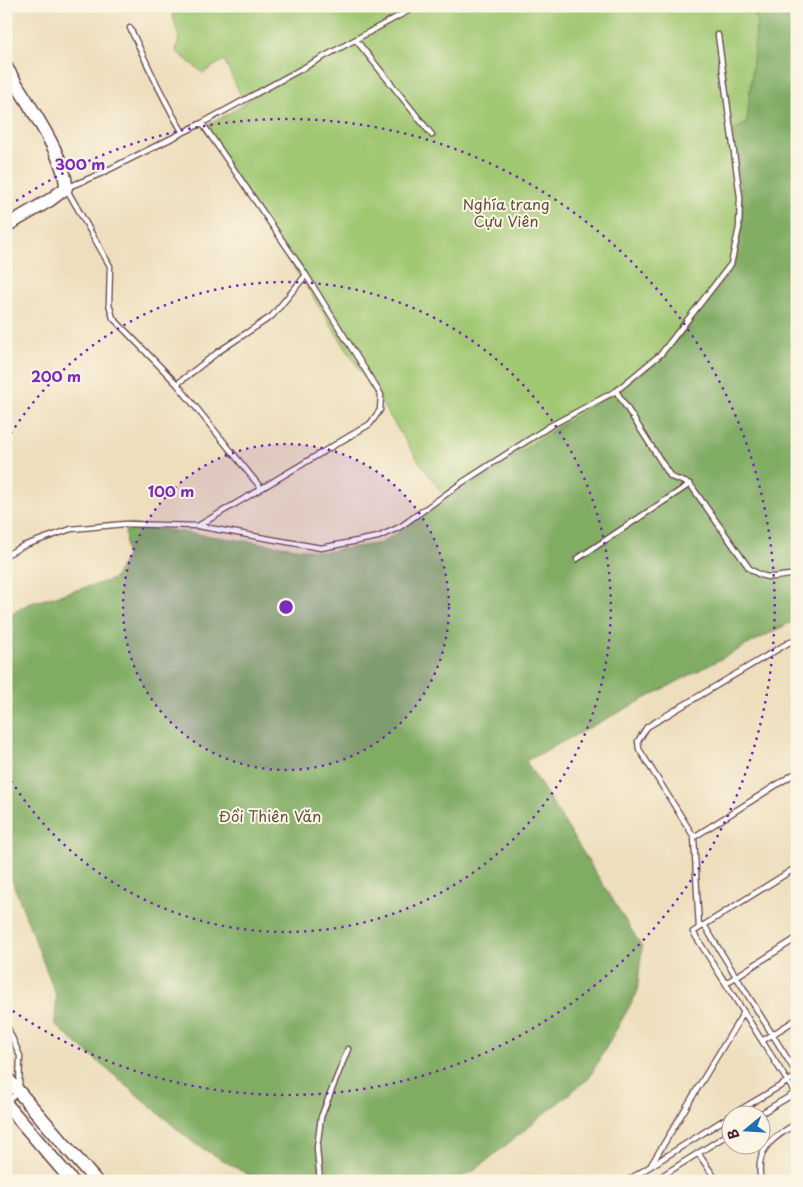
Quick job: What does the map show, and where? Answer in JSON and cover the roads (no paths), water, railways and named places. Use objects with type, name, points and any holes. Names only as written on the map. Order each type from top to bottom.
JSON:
[{"type":"main road","points":[[6,67],[50,142],[66,177],[66,188],[7,224]]},
{"type":"main road","points":[[6,1077],[96,1181]]},
{"type":"main road","points":[[6,1104],[72,1181]]},
{"type":"lane","points":[[261,488],[177,384],[113,318],[109,304],[110,266],[66,188],[100,174],[202,123],[417,6]]},
{"type":"lane","points":[[130,28],[160,94],[182,132]]},
{"type":"lane","points":[[6,555],[47,536],[91,526],[125,524],[198,526],[321,548],[390,533],[518,446],[616,391],[661,354],[731,264],[738,228],[740,197],[718,35]]},
{"type":"lane","points":[[356,40],[432,135]]},
{"type":"lane","points":[[198,526],[370,424],[380,410],[380,395],[306,275],[202,123]]},
{"type":"lane","points":[[177,384],[218,352],[272,316],[306,275]]},
{"type":"lane","points":[[616,391],[671,477],[690,484],[749,568],[759,576],[768,578],[797,574]]},
{"type":"lane","points":[[577,559],[690,484]]},
{"type":"lane","points":[[699,928],[694,837],[639,749],[638,741],[646,726],[788,643],[797,640]]},
{"type":"lane","points":[[694,837],[797,772]]},
{"type":"lane","points":[[770,1108],[796,1093],[694,932],[797,867]]},
{"type":"lane","points":[[704,925],[797,1075],[750,1104]]},
{"type":"lane","points":[[726,983],[797,938]]},
{"type":"lane","points":[[651,1165],[744,1012]]},
{"type":"lane","points":[[762,1041],[797,1019]]},
{"type":"lane","points":[[6,1024],[20,1056],[19,1092],[6,1104]]},
{"type":"lane","points":[[320,1181],[317,1148],[321,1116],[348,1049]]},
{"type":"lane","points":[[627,1181],[720,1122]]},
{"type":"lane","points":[[761,1181],[758,1167],[768,1141],[797,1123]]},
{"type":"lane","points":[[654,1181],[720,1139]]},
{"type":"lane","points":[[698,1153],[717,1181]]},
{"type":"park label","name":"Nghĩa trang Cựu Viên","points":[[506,214]]},
{"type":"park label","name":"Đồi Thiên Văn","points":[[270,817]]}]
